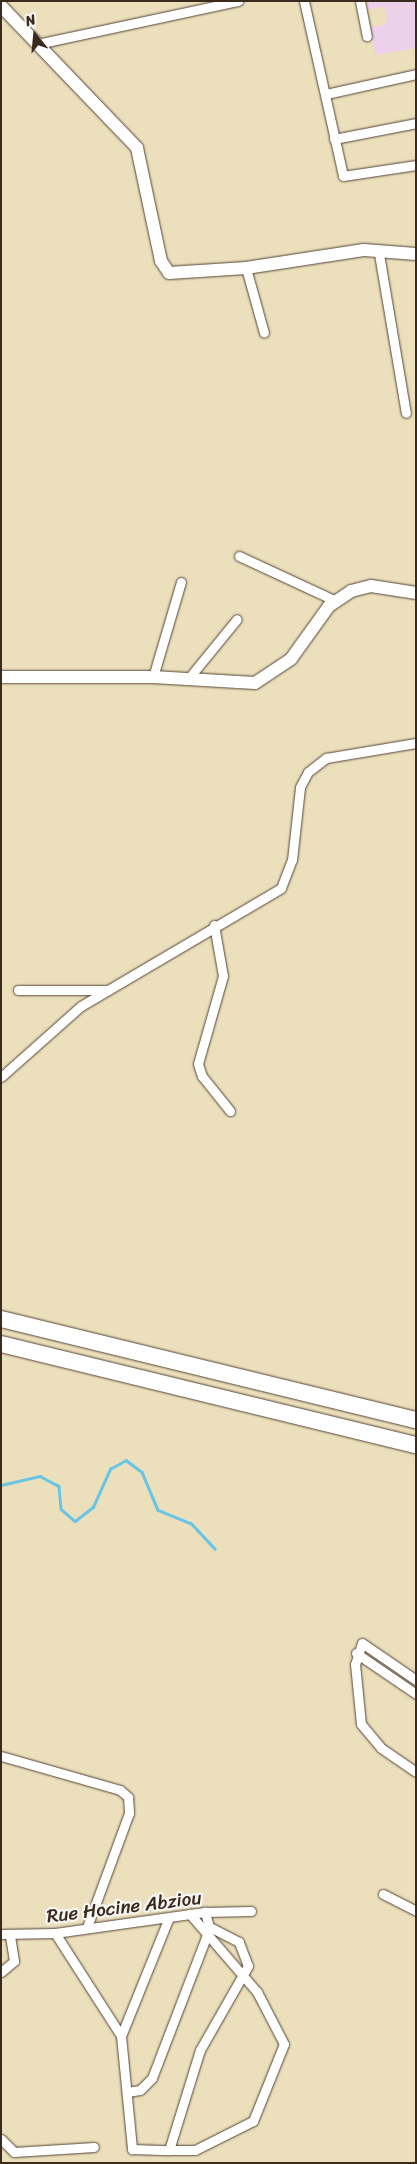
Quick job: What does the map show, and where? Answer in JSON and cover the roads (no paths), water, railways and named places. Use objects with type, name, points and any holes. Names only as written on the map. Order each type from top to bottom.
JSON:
[{"type":"highway","points":[[1,1320],[416,1420]]},
{"type":"highway","points":[[1,1344],[416,1445]]},
{"type":"street","points":[[37,44],[238,1]]},
{"type":"street","points":[[304,1],[343,176],[416,164]]},
{"type":"street","points":[[360,1],[367,36]]},
{"type":"street","points":[[1,6],[137,148],[166,270],[179,274],[246,268],[364,250],[379,254],[416,254]]},
{"type":"street","points":[[326,94],[416,74]]},
{"type":"street","points":[[334,139],[416,124]]},
{"type":"street","points":[[379,254],[406,413]]},
{"type":"street","points":[[246,268],[264,333]]},
{"type":"street","points":[[239,556],[336,601]]},
{"type":"street","points":[[153,676],[181,582]]},
{"type":"street","points":[[1,677],[153,676],[255,683],[275,673],[336,601],[371,586],[416,594]]},
{"type":"street","points":[[188,679],[237,619]]},
{"type":"street","points":[[1,1077],[81,1006],[214,925],[280,888],[292,860],[300,787],[308,772],[326,758],[416,743]]},
{"type":"street","points":[[214,925],[223,976],[198,1064],[202,1076],[230,1111]]},
{"type":"street","points":[[18,990],[108,990]]},
{"type":"street","points":[[416,1680],[362,1643],[356,1653],[361,1724],[381,1748],[416,1772]]},
{"type":"street","points":[[356,1653],[416,1694]]},
{"type":"street","points":[[1,1756],[120,1790],[128,1797],[129,1813],[87,1927]]},
{"type":"street","points":[[383,1894],[416,1911]]},
{"type":"street","name":"Rue Hocine Abziou","points":[[6,1934],[55,1933],[169,1916],[205,1912],[251,1911]]},
{"type":"street","points":[[169,2150],[200,2050],[248,1966],[239,1942],[209,1927],[205,1912]]},
{"type":"street","points":[[55,1933],[121,2036],[132,2149],[195,2150],[253,2121],[284,2044],[257,1992],[190,1914]]},
{"type":"street","points":[[121,2036],[169,1916]]},
{"type":"street","points":[[1,1972],[14,1961],[6,1934]]},
{"type":"street","points":[[127,2092],[140,2090],[152,2078],[207,1935]]},
{"type":"street","points":[[1,2139],[14,2152],[94,2148]]},
{"type":"waterway","points":[[1,1485],[40,1476],[59,1486],[61,1509],[75,1521],[93,1507],[110,1469],[126,1460],[142,1472],[158,1510],[191,1523],[215,1549]]}]
